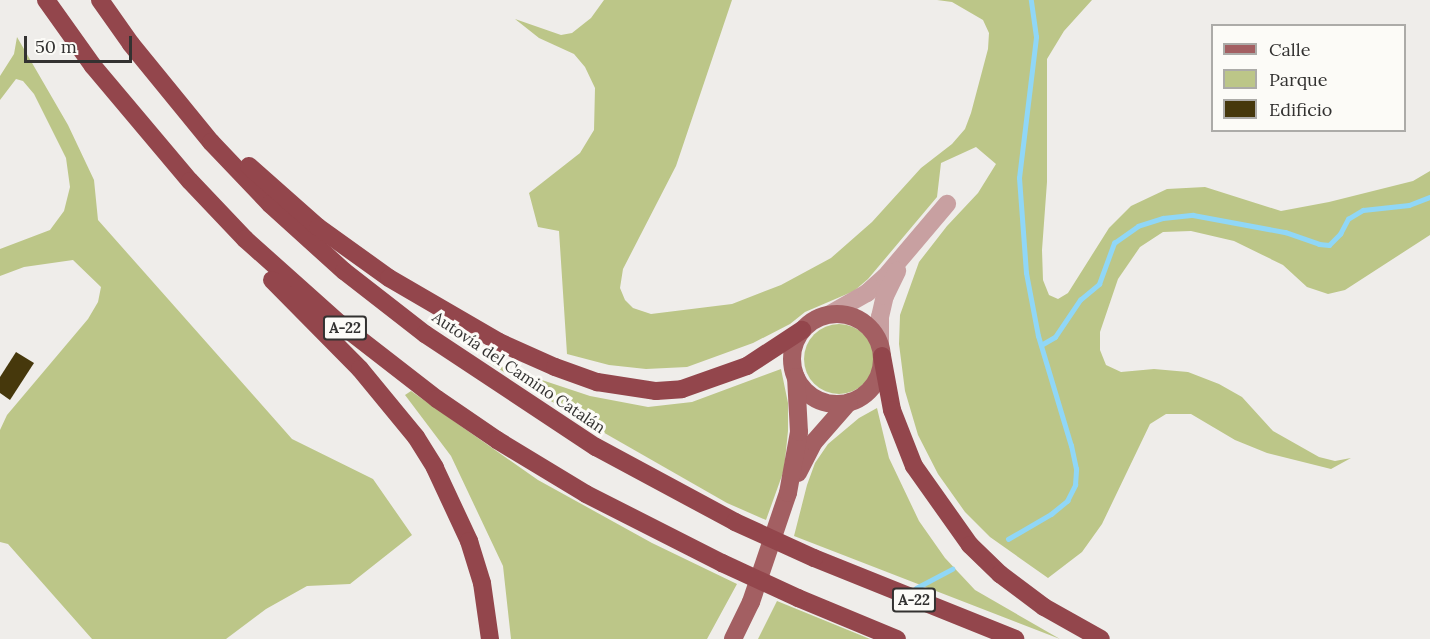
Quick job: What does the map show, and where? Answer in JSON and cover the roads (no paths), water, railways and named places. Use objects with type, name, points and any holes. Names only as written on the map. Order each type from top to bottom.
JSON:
[{"type":"highway","name":"A-22","points":[[46,0],[144,130],[245,239],[339,323],[437,399],[497,440],[596,499],[722,563],[798,598],[897,639]]},
{"type":"highway","name":"Autovía del Camino Catalán","points":[[99,0],[131,44],[211,142],[270,204],[344,271],[425,334],[556,421],[668,487],[735,522],[814,558],[1015,639]]},
{"type":"highway","points":[[77,44],[106,93],[143,143],[216,224],[360,369],[416,437],[456,509],[469,541],[482,583],[490,639]]},
{"type":"highway","points":[[131,44],[226,146],[318,227],[389,278],[452,316],[499,342],[555,367],[597,382],[630,388],[657,391],[682,389],[747,366],[802,330]]},
{"type":"highway","points":[[881,351],[892,410],[914,466],[970,545],[1000,574],[1044,607],[1101,639]]},
{"type":"main road","points":[[733,639],[751,603],[788,493],[799,432],[796,378],[792,354],[802,330],[810,322],[830,314],[851,316],[869,328],[881,351],[878,377],[871,388],[849,402],[814,442],[788,493]]},
{"type":"main road","points":[[796,378],[801,387],[818,400],[828,403],[849,402]]},
{"type":"street","points":[[830,314],[867,293],[921,235],[946,204]]},
{"type":"street","points":[[881,351],[880,317],[885,296],[894,277],[921,235]]},
{"type":"waterway","points":[[1008,539],[1051,514],[1067,501],[1075,485],[1076,469],[1038,336],[1026,273],[1019,178],[1036,37],[1031,0]]},
{"type":"waterway","points":[[1041,345],[1055,337],[1080,300],[1099,284],[1114,243],[1138,226],[1163,218],[1193,215],[1285,232],[1319,244],[1329,245],[1340,234],[1348,219],[1363,210],[1409,205],[1430,197]]},
{"type":"waterway","points":[[916,588],[952,569]]}]
